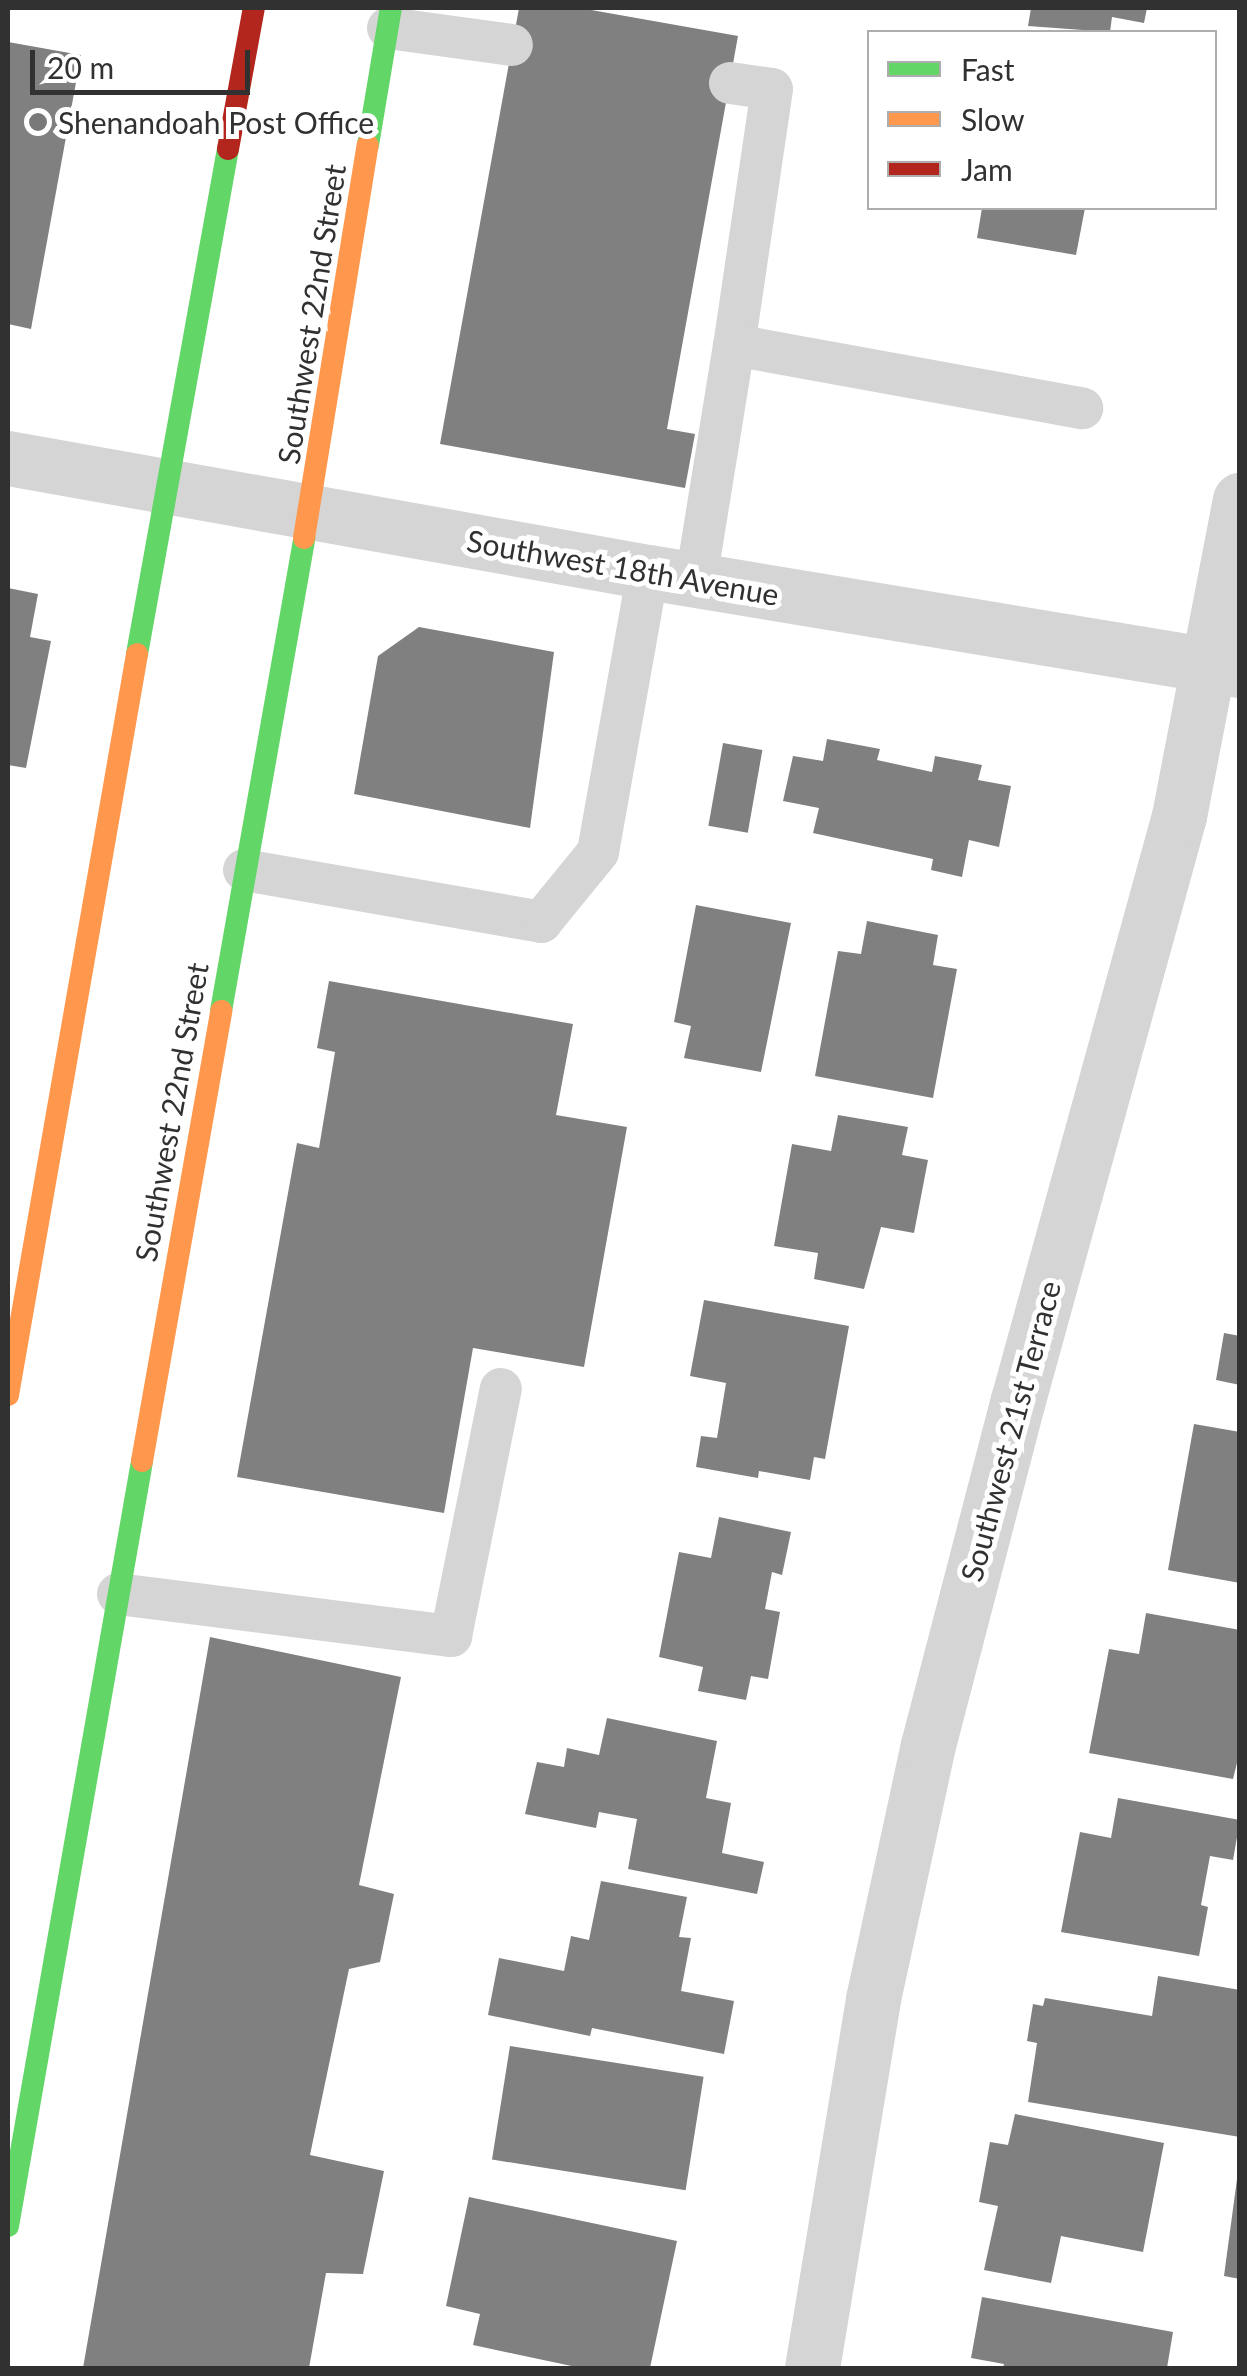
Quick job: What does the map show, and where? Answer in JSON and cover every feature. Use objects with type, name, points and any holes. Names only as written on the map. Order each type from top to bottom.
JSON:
[{"type":"main road","points":[[8,1395],[254,8]]},
{"type":"main road","name":"Southwest 22nd Street","points":[[8,2226],[308,513],[390,18]]},
{"type":"street","name":"Southwest 18th Avenue","points":[[8,458],[672,576],[1225,667]]},
{"type":"street","name":"Southwest 21st Terrace","points":[[812,2368],[873,2000],[928,1745],[998,1474],[1179,816],[1225,667],[1240,500]]},
{"type":"lane","points":[[390,18],[512,46]]},
{"type":"lane","points":[[244,870],[542,922],[598,852],[734,345],[772,90],[730,83]]},
{"type":"lane","points":[[734,345],[1082,408]]},
{"type":"lane","points":[[118,1594],[450,1636],[500,1389]]},
{"type":"building","points":[[519,8],[580,8],[738,36],[667,429],[695,434],[685,488],[440,444]]},
{"type":"building","points":[[1031,8],[1147,8],[1144,23],[1112,17],[1110,30],[1028,26]]},
{"type":"building","name":"Shenandoah Post Office","points":[[8,42],[81,55],[31,329],[8,324]]},
{"type":"building","points":[[982,210],[1085,210],[1076,255],[977,238]]},
{"type":"building","points":[[8,588],[38,594],[30,637],[51,641],[26,768],[8,765]]},
{"type":"building","points":[[419,627],[554,652],[530,828],[354,794],[378,656]]},
{"type":"building","points":[[827,739],[880,749],[877,760],[932,772],[935,756],[982,765],[978,780],[1011,786],[999,847],[969,840],[962,877],[931,870],[933,859],[813,833],[819,808],[783,801],[793,756],[823,761]]},
{"type":"building","points":[[723,743],[762,750],[748,833],[708,826]]},
{"type":"building","points":[[696,905],[791,923],[761,1072],[684,1058],[691,1026],[674,1022]]},
{"type":"building","points":[[867,921],[938,935],[933,965],[957,969],[933,1098],[815,1076],[838,951],[861,954]]},
{"type":"building","points":[[329,981],[573,1024],[556,1115],[627,1127],[584,1367],[473,1348],[444,1513],[237,1477],[297,1143],[319,1148],[335,1052],[317,1048]]},
{"type":"building","points":[[838,1115],[908,1127],[902,1155],[928,1160],[914,1233],[881,1227],[864,1289],[814,1279],[818,1253],[774,1246],[792,1144],[831,1151]]},
{"type":"building","points":[[704,1300],[849,1326],[825,1459],[814,1457],[810,1480],[759,1471],[758,1478],[696,1467],[701,1436],[717,1438],[726,1383],[690,1376]]},
{"type":"building","points":[[1224,1333],[1240,1336],[1240,1385],[1216,1380]]},
{"type":"building","points":[[1194,1424],[1240,1432],[1240,1583],[1168,1570]]},
{"type":"building","points":[[719,1517],[791,1532],[782,1575],[772,1572],[765,1609],[780,1612],[768,1679],[751,1676],[746,1700],[698,1691],[703,1667],[659,1657],[679,1552],[711,1558]]},
{"type":"building","points":[[1146,1613],[1240,1630],[1240,1751],[1233,1779],[1089,1753],[1109,1649],[1139,1654]]},
{"type":"building","points":[[210,1637],[401,1677],[359,1885],[394,1894],[380,1962],[349,1969],[310,2155],[384,2171],[363,2274],[326,2273],[309,2368],[83,2368]]},
{"type":"building","points":[[607,1718],[717,1741],[706,1798],[731,1803],[722,1853],[764,1862],[757,1894],[628,1869],[637,1819],[599,1812],[596,1828],[525,1814],[537,1762],[564,1767],[567,1748],[599,1755]]},
{"type":"building","points":[[1118,1798],[1240,1820],[1233,1860],[1210,1856],[1201,1905],[1208,1907],[1199,1956],[1061,1932],[1080,1832],[1111,1838]]},
{"type":"building","points":[[601,1881],[687,1897],[679,1937],[691,1938],[681,1991],[734,2001],[724,2054],[592,2028],[590,2036],[488,2015],[499,1958],[564,1971],[571,1936],[589,1940]]},
{"type":"building","points":[[1158,1976],[1240,1990],[1240,2137],[1028,2102],[1037,2043],[1027,2041],[1033,2004],[1043,2006],[1045,1998],[1152,2016]]},
{"type":"building","points":[[510,2046],[704,2077],[686,2190],[492,2160]]},
{"type":"building","points":[[1015,2114],[1164,2143],[1143,2252],[1061,2236],[1051,2283],[984,2270],[998,2206],[979,2202],[990,2142],[1008,2145]]},
{"type":"building","points":[[1240,2179],[1240,2279],[1224,2276]]},
{"type":"building","points":[[469,2197],[677,2241],[650,2368],[581,2368],[473,2345],[480,2314],[446,2306]]},
{"type":"building","points":[[982,2297],[1173,2332],[1167,2368],[1003,2368],[1004,2364],[971,2358]]},
{"type":"traffic: fast","points":[[368,145],[391,8]]},
{"type":"traffic: fast","points":[[137,654],[228,149]]},
{"type":"traffic: fast","points":[[221,1011],[304,538]]},
{"type":"traffic: fast","points":[[8,2226],[142,1461]]},
{"type":"traffic: slow","points":[[304,538],[368,145]]},
{"type":"traffic: slow","points":[[8,1395],[137,654]]},
{"type":"traffic: slow","points":[[142,1461],[221,1011]]},
{"type":"traffic: jam","points":[[228,149],[254,8]]},
{"type":"place","name":"Shenandoah Post Office","points":[[38,122]]}]
